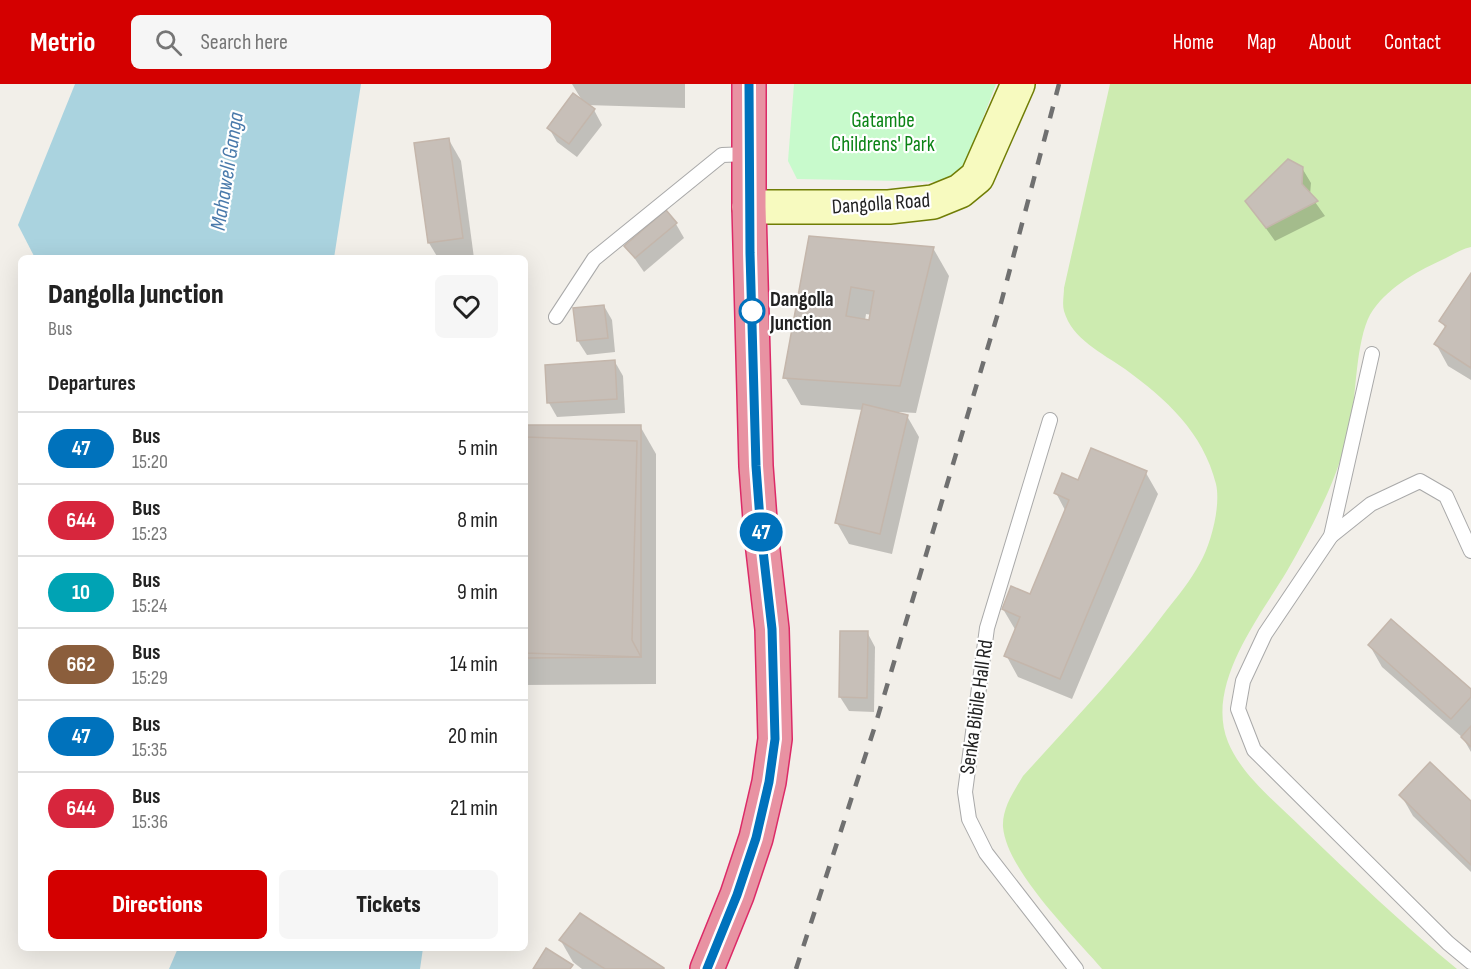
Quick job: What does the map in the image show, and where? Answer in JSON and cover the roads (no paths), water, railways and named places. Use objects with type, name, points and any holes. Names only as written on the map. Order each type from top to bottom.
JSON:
[{"type":"highway","points":[[707,969],[737,895],[756,838],[769,782],[775,739],[772,629],[756,466],[748,154],[749,84]]},
{"type":"street","name":"Dangolla Road","points":[[749,207],[889,207],[933,202],[960,191],[977,177],[1018,84]]},
{"type":"lane","points":[[556,317],[594,259],[722,155],[748,154]]},
{"type":"lane","points":[[1331,536],[1372,354]]},
{"type":"lane","name":"Senka Bibile Hall Rd","points":[[1050,420],[987,628],[964,792],[969,819],[986,853],[1076,969]]},
{"type":"lane","points":[[1471,551],[1446,496],[1420,481],[1371,504],[1331,536],[1265,634],[1243,681],[1238,709],[1254,750],[1448,943],[1471,962]]},
{"type":"water","name":"Mahaweli Ganga","points":[[75,84],[361,84],[334,255],[33,255],[18,225]]},
{"type":"water","points":[[177,951],[423,951],[420,969],[169,969]]},
{"type":"railway","points":[[796,969],[875,726],[1001,303],[1059,84]]},
{"type":"place","name":"Dangolla Junction","points":[[752,311]]},
{"type":"park label","name":"Gatambe Childrens' Park","points":[[883,132]]}]
